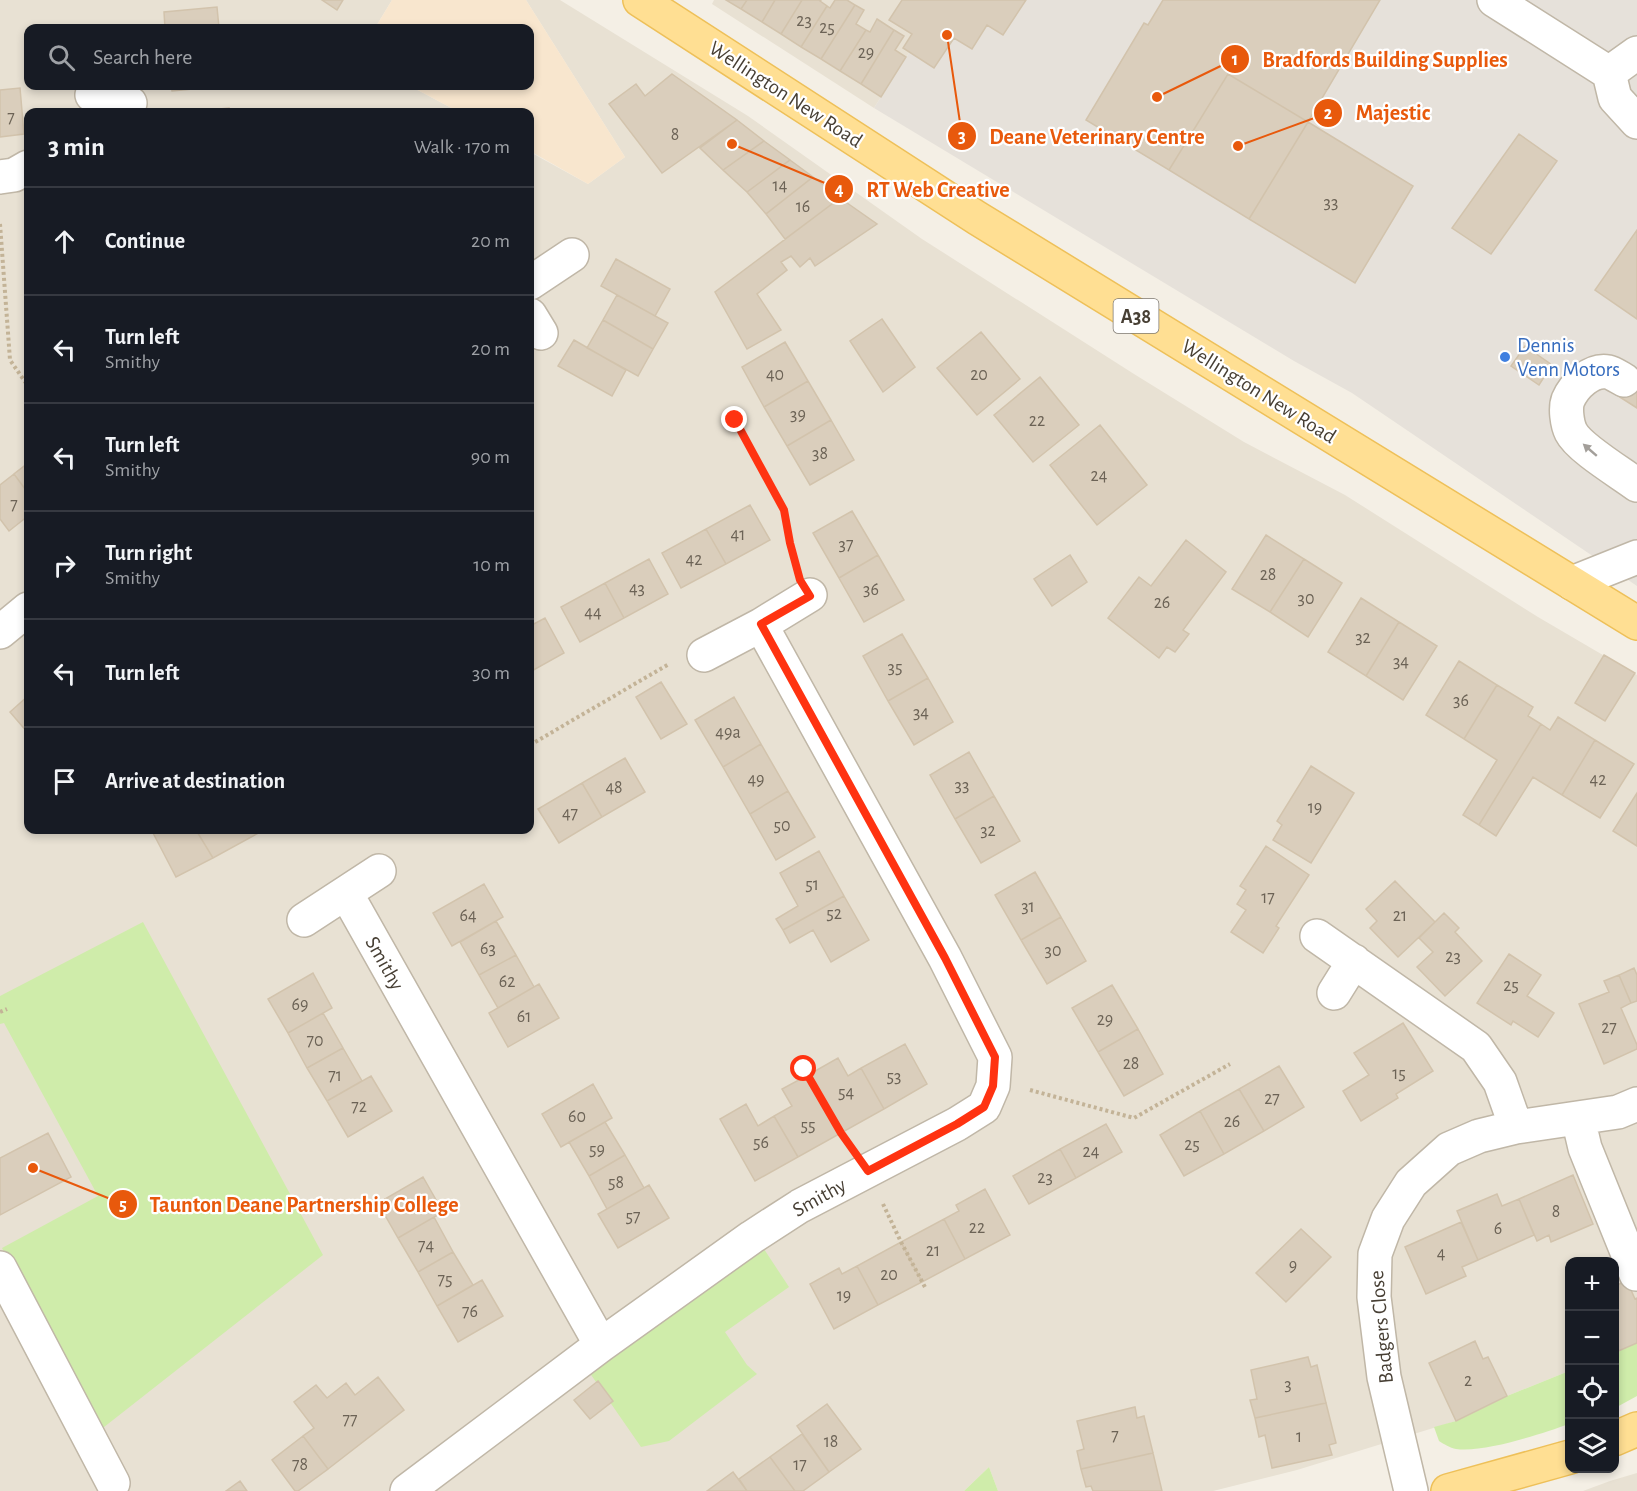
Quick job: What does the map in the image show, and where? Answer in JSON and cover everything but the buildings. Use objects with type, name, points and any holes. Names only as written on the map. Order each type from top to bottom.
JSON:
[{"type":"main road","name":"Wellington New Road","points":[[640,0],[977,218],[1637,622]]},
{"type":"main road","points":[[1619,1437],[1637,1429]]},
{"type":"main road","points":[[1448,1491],[1565,1458]]},
{"type":"street","points":[[1494,0],[1609,73],[1615,98],[1637,122]]},
{"type":"street","points":[[1609,73],[1637,54]]},
{"type":"street","points":[[89,98],[130,103]]},
{"type":"street","points":[[0,177],[14,175],[24,169]]},
{"type":"street","points":[[534,281],[572,255]]},
{"type":"street","points":[[1624,380],[1608,372],[1595,373],[1586,378],[1578,384],[1568,401],[1567,420],[1572,434],[1594,455],[1637,485]]},
{"type":"street","points":[[1572,583],[1637,557]]},
{"type":"street","points":[[704,655],[810,596]]},
{"type":"street","points":[[0,632],[24,612]]},
{"type":"street","name":"Smithy","points":[[407,1491],[601,1345],[762,1231],[800,1206],[957,1124],[984,1107],[994,1082],[995,1057],[945,958],[761,624]]},
{"type":"street","points":[[304,920],[379,872]]},
{"type":"street","name":"Smithy","points":[[346,893],[601,1345]]},
{"type":"street","points":[[1317,936],[1476,1047],[1500,1082],[1516,1127]]},
{"type":"street","points":[[1334,993],[1354,962]]},
{"type":"street","name":"Badgers Close","points":[[1411,1491],[1384,1377],[1374,1297],[1375,1254],[1388,1219],[1411,1183],[1449,1149],[1479,1136],[1516,1127],[1618,1112],[1637,1104]]},
{"type":"street","points":[[1578,1118],[1585,1148],[1628,1229],[1636,1274]]},
{"type":"street","points":[[0,1268],[113,1484]]},
{"type":"path","points":[[0,224],[10,360],[24,380]]},
{"type":"path","points":[[735,420],[784,510],[800,580],[810,596]]},
{"type":"path","points":[[534,743],[694,650],[704,655]]},
{"type":"path","points":[[0,1012],[7,1009]]},
{"type":"path","points":[[994,1082],[1134,1118],[1230,1064]]},
{"type":"path","points":[[804,1069],[841,1133],[868,1171],[926,1289]]},
{"type":"shaded area","points":[[0,0],[392,0],[377,24],[24,24],[24,90],[418,90],[451,108],[24,108],[24,834],[534,834],[534,154],[588,184],[625,157],[526,0],[560,0],[748,116],[922,239],[1134,374],[1244,442],[1345,495],[1538,617],[1637,675],[1637,1343],[1619,1350],[1619,1257],[1565,1257],[1565,1373],[1507,1396],[1456,1421],[1297,1470],[1213,1491],[998,1491],[989,1467],[964,1491],[0,1491]]},
{"type":"shaded area","points":[[392,0],[526,0],[625,157],[588,184],[534,153],[534,108],[451,108],[418,90],[534,90],[534,24],[377,24]]},
{"type":"shaded area","points":[[714,0],[902,0],[890,19],[912,34],[909,53],[874,108],[712,4]]},
{"type":"shaded area","points":[[902,0],[1637,0],[1637,586],[1352,393],[1294,361],[874,108],[909,53],[903,48],[912,34],[889,20]]},
{"type":"shaded area","points":[[1637,1473],[1637,1491],[1583,1491],[1610,1481]]},
{"type":"green space","points":[[143,922],[323,1255],[99,1431],[2,1248],[98,1196],[4,1023],[0,1024],[0,996]]},
{"type":"green space","points":[[762,1246],[789,1287],[725,1332],[747,1365],[757,1374],[669,1441],[641,1447],[587,1369]]},
{"type":"green space","points":[[1637,1343],[1637,1396],[1619,1406],[1619,1365],[1619,1350]]},
{"type":"green space","points":[[1565,1373],[1565,1425],[1512,1442],[1482,1448],[1456,1449],[1439,1441],[1434,1427],[1456,1421],[1507,1396]]},
{"type":"green space","points":[[989,1467],[998,1491],[964,1491]]},
{"type":"place","name":"Deane Veterinary Centre","points":[[947,35]]},
{"type":"place","name":"Bradfords Building Supplies","points":[[1157,97]]},
{"type":"place","name":"RT Web Creative","points":[[732,144]]},
{"type":"place","name":"Majestic","points":[[1238,146]]},
{"type":"place","name":"Dennis Venn Motors","points":[[1505,357]]},
{"type":"place","name":"Taunton Deane Partnership College","points":[[33,1168]]},
{"type":"route","points":[[735,420],[784,510],[800,580],[810,596],[761,624],[945,958],[995,1057],[993,1086],[984,1107],[957,1124],[868,1171],[841,1133],[804,1069]]}]
